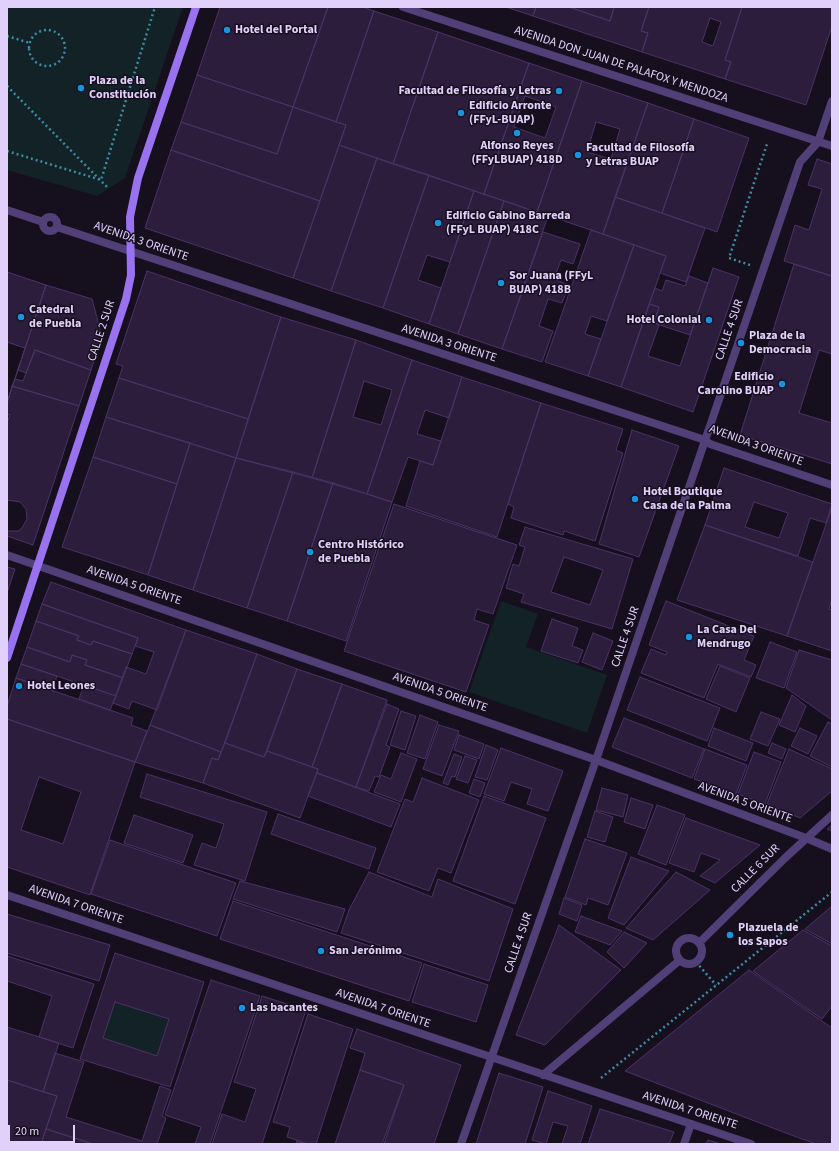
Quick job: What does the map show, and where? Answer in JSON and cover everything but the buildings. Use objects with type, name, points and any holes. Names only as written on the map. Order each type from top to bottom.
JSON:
[{"type":"street","name":"CALLE 2 SUR","points":[[7,658],[126,299],[131,275],[130,217],[138,178],[196,7]]},
{"type":"street","name":"AVENIDA DON JUAN DE PALAFOX Y MENDOZA","points":[[402,7],[832,146]]},
{"type":"street","points":[[818,142],[832,101]]},
{"type":"street","name":"CALLE 4 SUR","points":[[461,1144],[596,760],[800,162],[818,142]]},
{"type":"street","name":"AVENIDA 3 ORIENTE","points":[[7,210],[43,222],[49,217],[53,218],[56,221],[57,227],[705,440],[710,444],[832,485]]},
{"type":"street","name":"AVENIDA 5 ORIENTE","points":[[7,555],[596,760],[832,849]]},
{"type":"street","name":"CALLE 6 SUR","points":[[700,943],[806,838],[832,815]]},
{"type":"street","name":"AVENIDA 7 ORIENTE","points":[[7,895],[751,1144]]},
{"type":"street","points":[[684,938],[692,938],[700,943],[702,951],[696,962],[688,964],[680,960],[676,952],[676,948],[684,938]]},
{"type":"street","points":[[543,1075],[680,960]]},
{"type":"street","points":[[684,1144],[691,1124]]},
{"type":"path","points":[[100,180],[156,7]]},
{"type":"path","points":[[42,31],[54,31],[62,39],[65,51],[63,56],[55,64],[43,65],[34,60],[31,55],[30,43],[37,34],[42,31]]},
{"type":"path","points":[[7,36],[30,43]]},
{"type":"path","points":[[7,86],[108,188]]},
{"type":"path","points":[[764,269],[729,258],[767,144]]},
{"type":"path","points":[[7,151],[100,180]]},
{"type":"path","points":[[587,1090],[832,892]]},
{"type":"path","points":[[696,962],[716,985]]},
{"type":"shaded area","name":"Plaza de la Constitución","points":[[7,7],[183,7],[125,178],[97,196],[7,170]]},
{"type":"shaded area","points":[[501,601],[538,614],[526,647],[607,675],[587,733],[469,692]]},
{"type":"shaded area","points":[[115,1002],[169,1019],[157,1056],[103,1038]]},
{"type":"place","name":"Hotel del Portal","points":[[227,30]]},
{"type":"place","name":"Plaza de la Constitución","points":[[81,88]]},
{"type":"place","name":"Facultad de Filosofía y Letras","points":[[559,91]]},
{"type":"place","name":"Edificio Arronte (FFyL-BUAP)","points":[[461,113]]},
{"type":"place","name":"Alfonso Reyes (FFyLBUAP) 418D","points":[[517,133]]},
{"type":"place","name":"Facultad de Filosofía y Letras BUAP","points":[[578,155]]},
{"type":"place","name":"Edificio Gabino Barreda (FFyL BUAP) 418C","points":[[438,223]]},
{"type":"place","name":"Sor Juana (FFyL BUAP) 418B","points":[[501,283]]},
{"type":"place","name":"Catedral de Puebla","points":[[21,317]]},
{"type":"place","name":"Hotel Colonial","points":[[709,320]]},
{"type":"place","name":"Plaza de la Democracia","points":[[741,343]]},
{"type":"place","name":"Edificio Carolino BUAP","points":[[782,384]]},
{"type":"place","name":"Hotel Boutique Casa de la Palma","points":[[635,499]]},
{"type":"place","name":"Centro Histórico de Puebla","points":[[310,552]]},
{"type":"place","name":"La Casa Del Mendrugo","points":[[689,637]]},
{"type":"place","name":"Hotel Leones","points":[[19,686]]},
{"type":"place","name":"Plazuela de los Sapos","points":[[730,935]]},
{"type":"place","name":"San Jerónimo","points":[[321,951]]},
{"type":"place","name":"Las bacantes","points":[[242,1008]]}]
